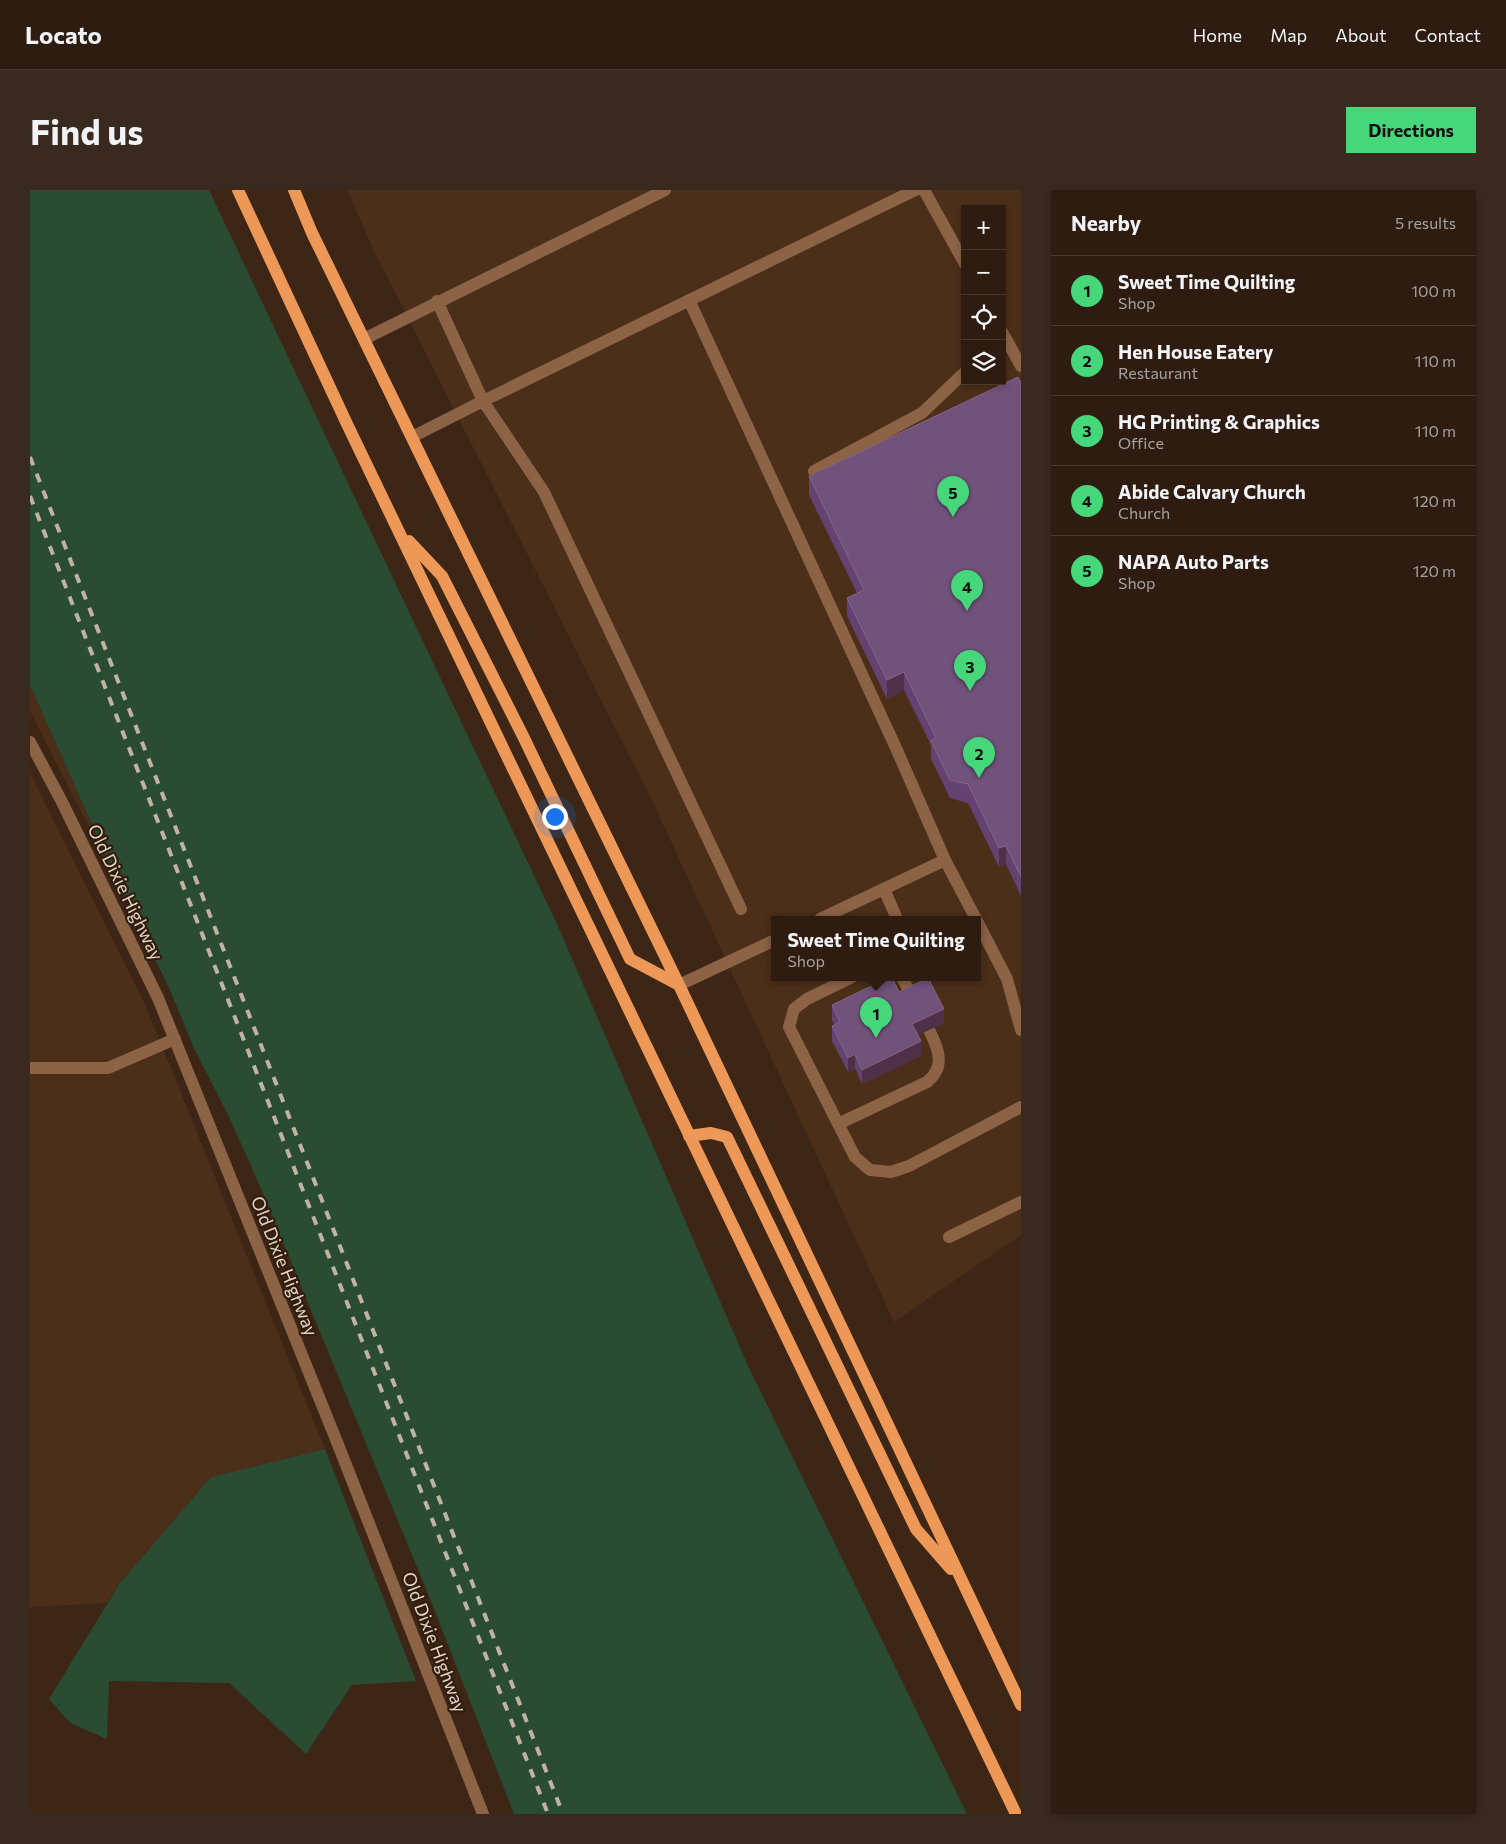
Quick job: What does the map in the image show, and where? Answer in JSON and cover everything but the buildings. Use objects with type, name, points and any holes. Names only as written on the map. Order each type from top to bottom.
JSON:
[{"type":"main road","points":[[238,190],[347,424],[1016,1814]]},
{"type":"main road","points":[[294,190],[312,234],[679,985],[1021,1705]]},
{"type":"main road","points":[[400,532],[442,576],[523,736],[630,959],[679,985]]},
{"type":"main road","points":[[690,1136],[711,1133],[727,1137],[916,1529],[962,1583]]},
{"type":"street","points":[[364,339],[665,190]]},
{"type":"street","points":[[412,437],[483,400],[915,190]]},
{"type":"street","points":[[924,190],[961,257]]},
{"type":"street","points":[[689,300],[946,860],[975,916]]},
{"type":"street","points":[[437,302],[483,400],[544,492],[741,909]]},
{"type":"street","points":[[1006,339],[1021,366]]},
{"type":"street","points":[[814,471],[922,412],[961,376]]},
{"type":"street","name":"Old Dixie Highway","points":[[30,742],[62,802],[158,998],[336,1438],[483,1814]]},
{"type":"street","points":[[826,916],[946,860]]},
{"type":"street","points":[[884,889],[896,916]]},
{"type":"street","points":[[981,928],[1007,979],[1021,1030]]},
{"type":"street","points":[[679,985],[771,942]]},
{"type":"street","points":[[844,981],[807,999],[794,1009],[789,1027],[855,1157],[870,1170],[891,1172],[909,1166],[1021,1107]]},
{"type":"street","points":[[904,981],[914,999]]},
{"type":"street","points":[[838,1124],[926,1082],[936,1072],[938,1059],[937,1044],[929,1030]]},
{"type":"street","points":[[30,1068],[108,1068],[175,1039]]},
{"type":"street","points":[[949,1237],[1021,1202]]},
{"type":"shaded area","points":[[347,190],[1021,190],[1021,1235],[894,1322],[654,805],[373,249]]},
{"type":"shaded area","points":[[30,685],[106,856],[133,914],[30,711]]},
{"type":"shaded area","points":[[30,773],[145,1004],[325,1449],[211,1477],[120,1583],[107,1603],[30,1607]]},
{"type":"green space","points":[[30,190],[209,190],[557,924],[748,1366],[967,1814],[514,1814],[429,1596],[256,1177],[228,1115],[193,1046],[170,990],[106,856],[30,685]]},
{"type":"green space","points":[[325,1449],[416,1681],[352,1685],[306,1754],[229,1683],[109,1681],[107,1739],[70,1723],[49,1699],[120,1583],[211,1477]]},
{"type":"railway","points":[[30,457],[563,1814]]},
{"type":"railway","points":[[30,496],[548,1814]]},
{"type":"place","name":"NAPA Auto Parts","points":[[953,517]]},
{"type":"place","name":"Abide Calvary Church","points":[[967,611]]},
{"type":"place","name":"HG Printing & Graphics","points":[[970,691]]},
{"type":"place","name":"Hen House Eatery","points":[[979,778]]},
{"type":"place","name":"Sweet Time Quilting","points":[[876,1038]]}]
